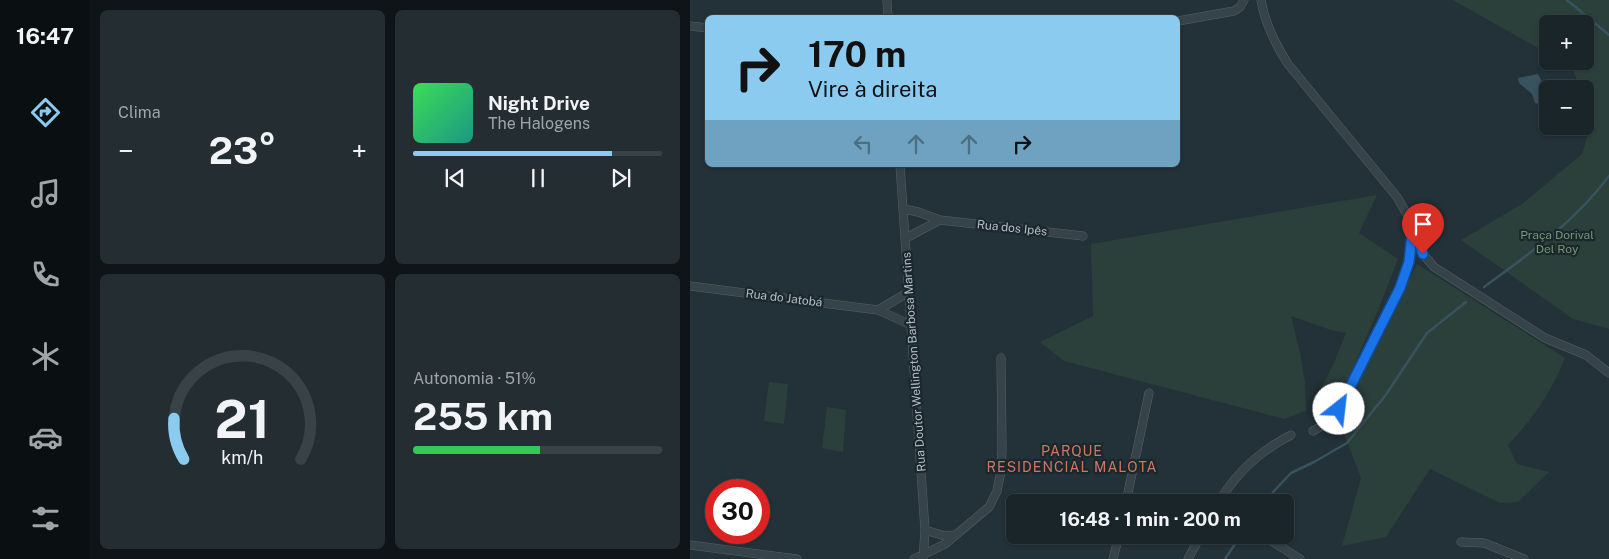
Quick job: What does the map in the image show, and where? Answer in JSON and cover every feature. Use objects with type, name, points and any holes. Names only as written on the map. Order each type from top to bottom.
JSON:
[{"type":"street","points":[[887,0],[888,15]]},
{"type":"street","points":[[1180,21],[1234,11],[1244,0]]},
{"type":"street","points":[[1262,0],[1269,29],[1277,47],[1288,64],[1397,197],[1413,225],[1423,254],[1434,268],[1545,338],[1586,355],[1609,373]]},
{"type":"street","points":[[690,26],[705,28]]},
{"type":"street","name":"Rua Doutor Wellington Barbosa Martins","points":[[900,167],[925,530],[923,557]]},
{"type":"street","name":"Rua dos Ipês","points":[[904,209],[940,220],[1083,236]]},
{"type":"street","points":[[906,238],[940,220]]},
{"type":"street","points":[[1313,431],[1328,423],[1339,409],[1396,297],[1409,262],[1413,225]]},
{"type":"street","name":"Rua do Jatobá","points":[[690,286],[878,310],[911,325]]},
{"type":"street","points":[[878,310],[909,292]]},
{"type":"street","points":[[914,559],[923,557],[945,544],[989,507],[997,491],[1001,471],[1002,449],[1002,358]]},
{"type":"street","points":[[1128,494],[1149,393]]},
{"type":"street","points":[[1224,494],[1243,469],[1274,444],[1291,435]]},
{"type":"street","points":[[925,530],[945,536],[955,535]]},
{"type":"street","points":[[1461,542],[1484,543],[1524,559]]},
{"type":"street","points":[[1114,559],[1117,544]]},
{"type":"street","points":[[1188,559],[1196,544]]},
{"type":"street","points":[[1276,544],[1300,559]]},
{"type":"street","points":[[690,545],[798,559]]},
{"type":"green space","name":"Praça Dorival Del Roy","points":[[1453,0],[1609,0],[1609,329],[1573,319],[1461,240],[1522,204],[1582,154],[1588,135],[1594,135],[1594,80],[1577,80],[1573,70],[1594,70],[1594,15],[1539,15],[1539,48]]},
{"type":"green space","points":[[1377,195],[1359,233],[1398,259],[1349,377],[1331,401],[1317,396],[1333,365],[1346,333],[1331,330],[1291,316],[1305,383],[1306,411],[1284,419],[1064,361],[1040,342],[1093,316],[1091,244]]},
{"type":"green space","points":[[1417,264],[1565,358],[1541,404],[1508,445],[1517,464],[1549,472],[1518,502],[1500,503],[1430,469],[1386,537],[1342,546],[1361,478],[1339,421]]},
{"type":"green space","points":[[769,382],[788,384],[784,424],[764,421]]},
{"type":"green space","points":[[827,407],[846,410],[843,452],[822,448]]},
{"type":"water","points":[[1538,74],[1541,80],[1539,80],[1539,104],[1535,103],[1532,94],[1519,83],[1518,78]]},
{"type":"waterway","points":[[1567,0],[1609,35]]},
{"type":"waterway","points":[[1484,287],[1534,250],[1566,223],[1596,193],[1609,176]]},
{"type":"waterway","points":[[1272,494],[1291,473],[1347,443],[1385,396],[1427,333],[1466,302]]},
{"type":"waterway","points":[[1225,559],[1235,544]]},
{"type":"district","name":"PARQUE RESIDENCIAL MALOTA","points":[[1072,460]]},
{"type":"route","points":[[1339,409],[1400,288],[1409,262],[1413,225],[1423,254]]}]
